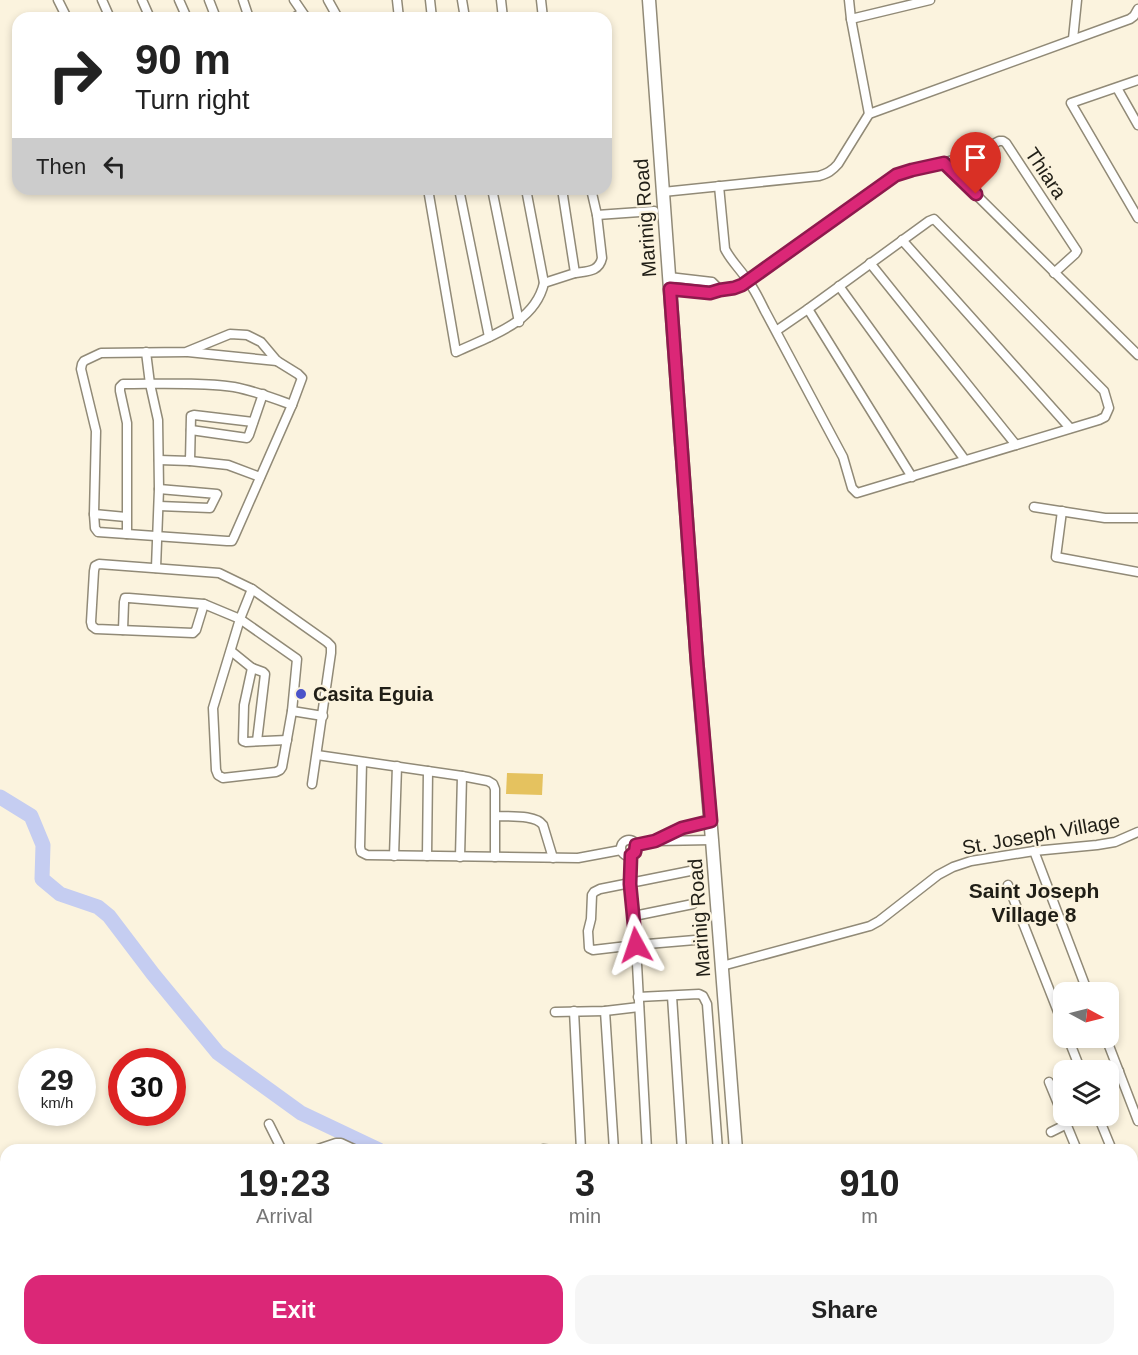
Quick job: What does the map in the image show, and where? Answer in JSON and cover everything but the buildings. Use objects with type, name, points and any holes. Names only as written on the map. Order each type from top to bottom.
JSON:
[{"type":"street","name":"Marinig Road","points":[[649,0],[696,649],[736,1144]]},
{"type":"street","points":[[849,0],[869,114]]},
{"type":"street","points":[[851,19],[930,0]]},
{"type":"street","points":[[1073,39],[1077,0]]},
{"type":"street","points":[[663,192],[827,174],[838,164],[869,114],[1130,19],[1138,9]]},
{"type":"street","points":[[1138,80],[1071,104],[1138,218]]},
{"type":"street","points":[[1117,88],[1138,125]]},
{"type":"street","name":"Thiara","points":[[944,163],[999,141],[1006,143],[1077,251],[1054,273]]},
{"type":"street","points":[[670,283],[712,282],[720,290],[734,288],[748,281],[896,175],[944,163],[1138,355]]},
{"type":"street","points":[[719,186],[725,249],[748,281],[776,331],[843,457],[852,488],[856,493],[1099,420],[1105,417],[1109,408],[1104,391],[934,219],[929,220],[776,331]]},
{"type":"street","points":[[429,195],[456,352],[519,322],[533,308],[541,294],[544,283],[527,195]]},
{"type":"street","points":[[460,195],[489,337]]},
{"type":"street","points":[[493,195],[519,322]]},
{"type":"street","points":[[563,195],[575,273]]},
{"type":"street","points":[[544,283],[592,270],[601,264],[597,215],[592,195]]},
{"type":"street","points":[[597,215],[654,211]]},
{"type":"street","points":[[902,240],[1070,428]]},
{"type":"street","points":[[870,263],[1016,445]]},
{"type":"street","points":[[839,286],[965,460]]},
{"type":"street","points":[[808,309],[912,477]]},
{"type":"street","points":[[186,352],[230,334],[247,335],[261,342],[277,361],[302,378],[234,537],[232,540],[98,532],[95,528],[94,514],[96,431],[81,369],[84,361],[101,353],[146,352],[186,352],[277,361]]},
{"type":"street","points":[[146,352],[158,420],[159,506],[156,568]]},
{"type":"street","points":[[127,534],[127,423],[120,391],[123,384],[234,387],[263,394],[292,405]]},
{"type":"street","points":[[191,430],[247,438],[263,394]]},
{"type":"street","points":[[190,461],[191,416],[253,422]]},
{"type":"street","points":[[159,460],[228,465],[260,477]]},
{"type":"street","points":[[159,489],[218,492],[210,508],[159,506]]},
{"type":"street","points":[[1034,507],[1106,518],[1138,518]]},
{"type":"street","points":[[1062,511],[1056,557],[1138,572]]},
{"type":"street","points":[[94,514],[126,516]]},
{"type":"street","points":[[204,604],[193,633],[96,629],[92,626],[95,566],[99,564],[219,573],[252,589],[331,646],[312,784]]},
{"type":"street","points":[[123,630],[125,598],[204,604],[240,618],[297,660],[292,711],[280,770],[223,778],[216,770],[213,708],[240,618],[252,589]]},
{"type":"street","points":[[231,651],[252,668],[265,674],[257,741]]},
{"type":"street","points":[[252,668],[244,705],[243,741],[287,740]]},
{"type":"street","points":[[292,711],[322,716]]},
{"type":"street","points":[[317,755],[488,781],[495,789],[495,857]]},
{"type":"street","points":[[362,762],[360,847],[367,855],[578,858],[621,850]]},
{"type":"street","points":[[394,856],[397,766]]},
{"type":"street","points":[[428,771],[428,856]]},
{"type":"street","points":[[460,857],[462,776]]},
{"type":"street","points":[[495,816],[534,818],[540,821],[553,858]]},
{"type":"street","points":[[655,841],[682,828],[711,821]]},
{"type":"street","name":"St. Joseph Village","points":[[722,966],[870,926],[938,875],[971,861],[1115,842],[1138,832]]},
{"type":"street","points":[[621,850],[622,844],[628,840],[633,841],[636,845]]},
{"type":"street","points":[[636,845],[655,841],[712,840]]},
{"type":"street","points":[[636,845],[635,852],[631,855],[630,884],[638,966],[647,1144]]},
{"type":"street","points":[[621,850],[624,854],[631,855]]},
{"type":"street","points":[[1034,851],[1084,982]]},
{"type":"street","points":[[690,871],[594,892],[588,941],[593,950],[695,940]]},
{"type":"street","points":[[1008,885],[1053,999]]},
{"type":"street","points":[[634,916],[693,904]]},
{"type":"street","points":[[638,997],[699,994],[703,996],[707,1004],[718,1144]]},
{"type":"street","points":[[672,996],[682,1144]]},
{"type":"street","points":[[555,1012],[605,1011],[639,1007]]},
{"type":"street","points":[[574,1011],[581,1144]]},
{"type":"street","points":[[605,1011],[614,1144]]},
{"type":"street","points":[[1119,1071],[1138,1121]]},
{"type":"street","points":[[1049,1082],[1053,1087]]},
{"type":"street","points":[[269,1124],[279,1144]]},
{"type":"street","points":[[1051,1132],[1063,1126]]},
{"type":"street","points":[[1068,1126],[1075,1144]]},
{"type":"street","points":[[1102,1126],[1110,1144]]},
{"type":"shaded area","points":[[507,773],[543,774],[542,795],[506,794]]},
{"type":"waterway","points":[[0,797],[31,816],[43,845],[42,879],[60,894],[98,907],[109,916],[218,1053],[301,1113],[366,1144]]},
{"type":"place","name":"Casita Eguia","points":[[301,694]]},
{"type":"district","name":"Saint Joseph Village 8","points":[[1034,902]]},
{"type":"route","points":[[636,945],[630,884],[631,855],[635,852],[636,845],[655,841],[682,828],[711,821],[670,289],[710,293],[742,285],[896,175],[912,170],[944,163],[976,194]]}]
